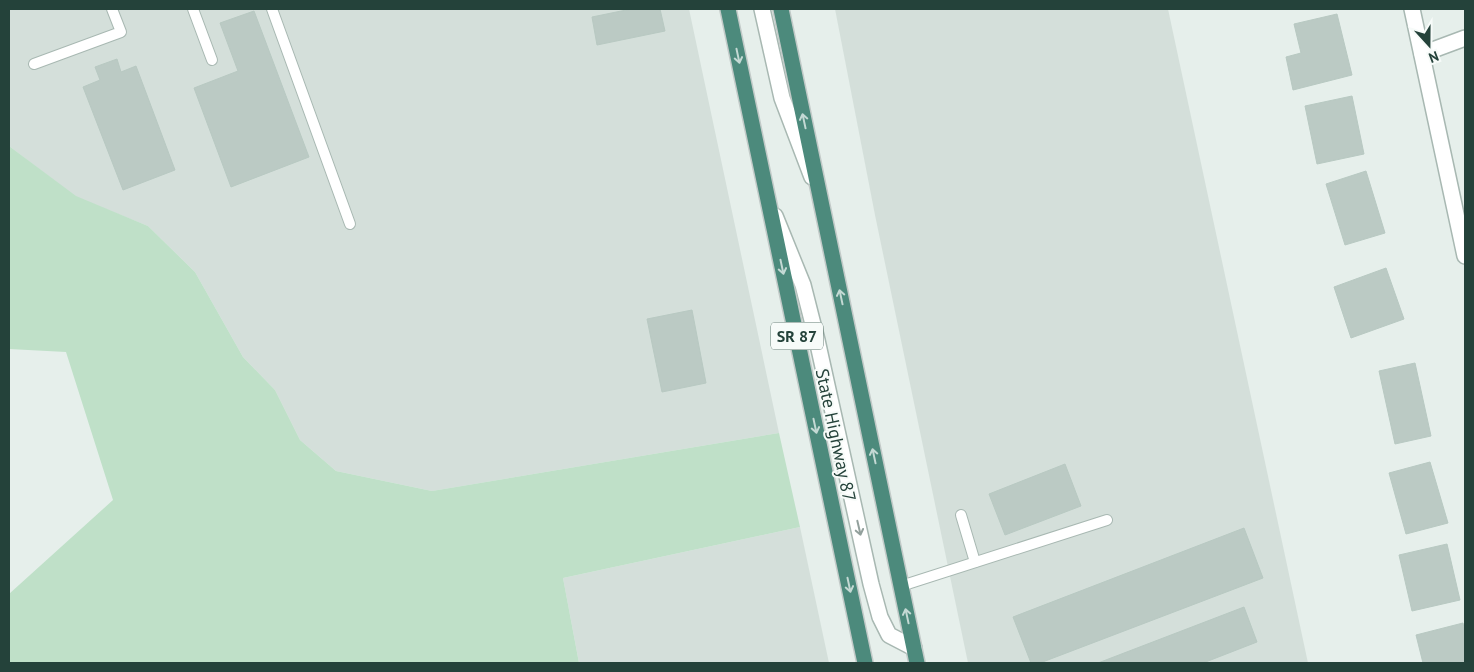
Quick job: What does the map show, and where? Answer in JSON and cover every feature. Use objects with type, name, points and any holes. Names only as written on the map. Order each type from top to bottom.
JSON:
[{"type":"highway","name":"State Highway 87","points":[[728,9],[865,663]]},
{"type":"highway","name":"SR 87","points":[[781,9],[917,663]]},
{"type":"street","points":[[762,9],[782,98],[821,201]]},
{"type":"street","points":[[1412,9],[1465,256]]},
{"type":"street","points":[[1422,54],[1465,38]]},
{"type":"street","points":[[767,196],[803,285],[871,584],[880,616],[889,635],[914,648]]},
{"type":"lane","points":[[34,64],[121,32],[112,9]]},
{"type":"lane","points":[[193,9],[212,60]]},
{"type":"lane","points":[[272,9],[350,224]]},
{"type":"lane","points":[[961,515],[975,562]]},
{"type":"lane","points":[[901,586],[1107,520]]},
{"type":"shaded area","points":[[9,9],[689,9],[779,433],[432,491],[336,471],[300,440],[275,390],[243,357],[195,272],[148,226],[76,197],[9,146]]},
{"type":"shaded area","points":[[835,9],[1168,9],[1308,663],[968,663],[875,215]]},
{"type":"shaded area","points":[[800,527],[829,663],[579,663],[563,578]]},
{"type":"green space","points":[[9,146],[76,196],[148,226],[195,272],[243,357],[275,390],[300,440],[336,471],[432,491],[779,433],[800,527],[563,578],[579,663],[9,663],[9,594],[113,500],[66,352],[9,349]]},
{"type":"building","points":[[631,9],[660,9],[665,31],[597,45],[592,17]]},
{"type":"building","points":[[254,11],[309,157],[231,187],[194,88],[238,71],[220,23]]},
{"type":"building","points":[[1337,14],[1352,75],[1293,90],[1286,57],[1301,53],[1294,24]]},
{"type":"building","points":[[117,59],[121,72],[136,66],[175,170],[123,190],[83,87],[100,80],[95,67]]},
{"type":"building","points":[[1352,96],[1364,154],[1317,164],[1305,106]]},
{"type":"building","points":[[1366,171],[1385,233],[1345,245],[1326,184]]},
{"type":"building","points":[[1386,268],[1404,319],[1351,338],[1334,287]]},
{"type":"building","points":[[692,310],[706,383],[662,392],[647,319]]},
{"type":"building","points":[[1415,363],[1431,436],[1395,444],[1379,371]]},
{"type":"building","points":[[1430,462],[1448,523],[1406,534],[1389,473]]},
{"type":"building","points":[[1065,464],[1081,506],[1005,535],[989,494]]},
{"type":"building","points":[[1244,528],[1263,578],[1040,663],[1031,663],[1013,617]]},
{"type":"building","points":[[1447,544],[1460,600],[1412,611],[1399,555]]},
{"type":"building","points":[[1244,607],[1257,642],[1203,663],[1098,663]]},
{"type":"building","points":[[1463,623],[1465,632],[1465,663],[1423,663],[1416,635]]}]
